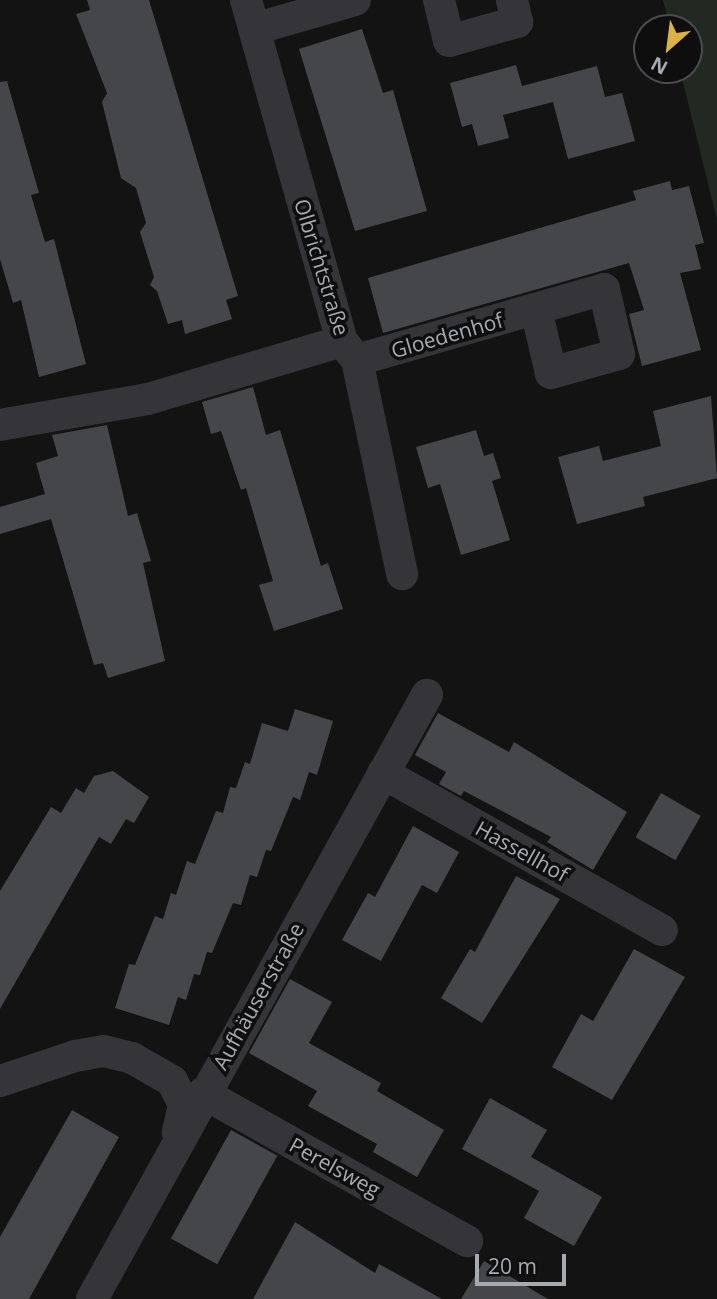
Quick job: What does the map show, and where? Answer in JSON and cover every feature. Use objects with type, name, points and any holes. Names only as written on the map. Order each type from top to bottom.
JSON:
[{"type":"street","points":[[250,15],[355,0]]},
{"type":"street","points":[[439,0],[449,41],[517,22],[512,0]]},
{"type":"street","name":"Olbrichtstraße","points":[[250,15],[350,350],[402,574]]},
{"type":"street","name":"Gloedenhof","points":[[0,425],[148,399],[536,309]]},
{"type":"street","name":"Aufhäuserstraße","points":[[92,1299],[427,695]]},
{"type":"street","name":"Hassellhof","points":[[383,773],[662,930]]},
{"type":"street","points":[[0,1080],[75,1056],[104,1051],[132,1058],[172,1081],[184,1105],[173,1154]]},
{"type":"street","name":"Perelsweg","points":[[204,1093],[467,1241]]},
{"type":"shaded area","points":[[663,0],[717,0],[717,220],[683,84],[703,84],[703,14],[666,14]]},
{"type":"building","points":[[87,0],[149,0],[238,296],[226,300],[232,319],[185,334],[182,320],[168,324],[157,291],[150,285],[154,277],[140,232],[146,223],[136,188],[121,178],[102,102],[107,93],[76,14],[90,10]]},
{"type":"building","points":[[362,29],[383,93],[393,90],[427,211],[355,231],[299,49]]},
{"type":"building","points":[[516,65],[522,86],[597,66],[605,97],[622,93],[635,141],[568,159],[553,102],[503,115],[509,138],[478,146],[472,124],[462,127],[450,83]]},
{"type":"building","points":[[7,81],[39,193],[31,195],[45,242],[54,239],[86,364],[39,377],[21,300],[13,303],[0,259],[0,82]]},
{"type":"building","points":[[670,181],[672,190],[689,186],[704,243],[695,245],[701,269],[680,273],[701,350],[642,366],[629,314],[644,310],[629,263],[383,333],[368,278],[636,200],[633,191]]},
{"type":"building","points":[[253,387],[266,435],[280,430],[321,566],[328,563],[343,609],[274,631],[259,585],[273,581],[246,488],[241,490],[221,431],[211,434],[202,402]]},
{"type":"building","points":[[711,396],[717,478],[643,497],[645,506],[577,524],[558,457],[599,446],[603,461],[661,446],[653,411]]},
{"type":"building","points":[[107,425],[128,516],[137,513],[151,561],[143,563],[165,661],[108,678],[103,663],[94,665],[51,519],[0,534],[0,507],[45,494],[36,463],[58,456],[52,435]]},
{"type":"building","points":[[476,430],[484,456],[493,453],[501,478],[492,481],[510,540],[461,555],[440,484],[428,488],[416,447]]},
{"type":"building","points":[[295,709],[333,721],[317,775],[309,772],[300,800],[293,797],[271,851],[266,850],[257,877],[250,875],[241,905],[233,903],[212,953],[207,952],[200,975],[194,974],[186,1000],[178,997],[169,1025],[115,1008],[129,964],[135,965],[155,916],[163,919],[171,893],[176,895],[187,861],[195,864],[216,811],[223,813],[230,787],[236,788],[245,762],[250,764],[262,723],[288,731]]},
{"type":"building","points":[[438,713],[509,752],[514,742],[627,812],[593,870],[547,842],[551,837],[464,791],[461,796],[439,784],[446,772],[415,755]]},
{"type":"building","points":[[113,771],[149,797],[134,823],[126,819],[111,844],[99,837],[0,1009],[0,891],[51,807],[61,813],[76,788],[84,793],[94,776]]},
{"type":"building","points":[[661,793],[701,816],[675,860],[636,837]]},
{"type":"building","points":[[413,826],[459,852],[437,893],[422,885],[381,961],[342,940],[368,893],[375,897]]},
{"type":"building","points":[[516,876],[560,899],[482,1023],[441,998],[470,949],[475,952]]},
{"type":"building","points":[[634,949],[685,977],[612,1100],[552,1067],[581,1014],[593,1021]]},
{"type":"building","points":[[290,979],[332,1002],[309,1043],[381,1083],[377,1091],[444,1130],[417,1177],[373,1152],[377,1144],[308,1106],[317,1091],[249,1053]]},
{"type":"building","points":[[490,1098],[547,1130],[531,1157],[602,1197],[574,1246],[524,1218],[539,1191],[462,1149]]},
{"type":"building","points":[[72,1110],[119,1137],[29,1299],[0,1299],[0,1237]]},
{"type":"building","points":[[231,1130],[277,1156],[217,1264],[171,1238]]},
{"type":"building","points":[[295,1222],[375,1273],[379,1264],[442,1299],[253,1299]]},
{"type":"building","points":[[484,1261],[548,1299],[461,1299]]}]
